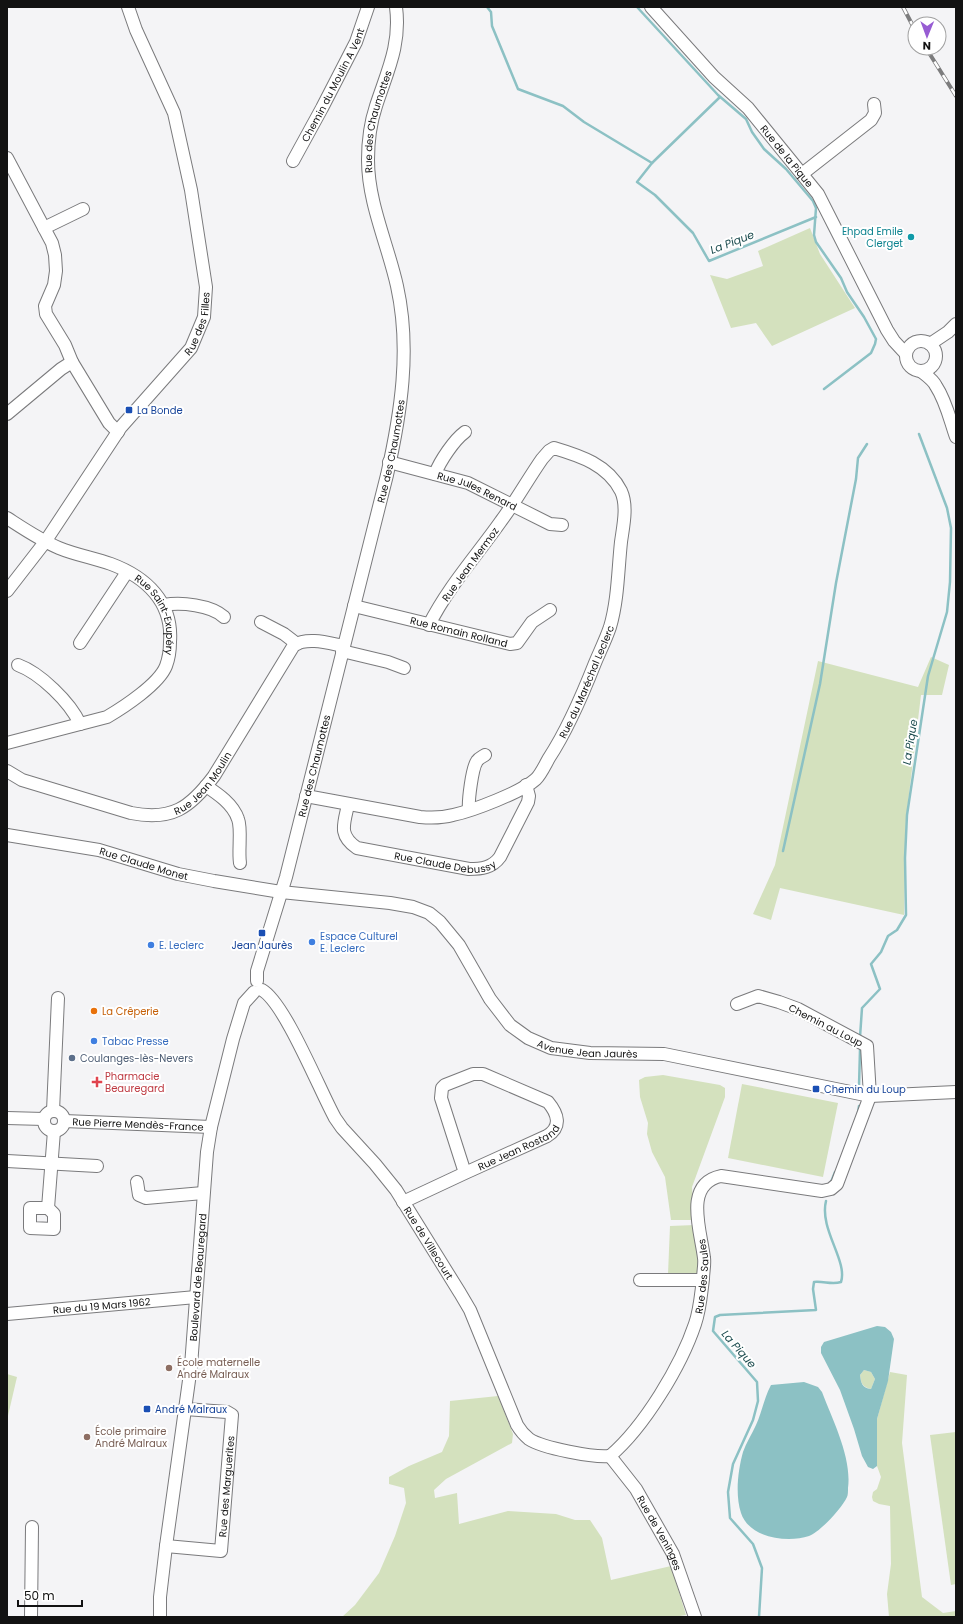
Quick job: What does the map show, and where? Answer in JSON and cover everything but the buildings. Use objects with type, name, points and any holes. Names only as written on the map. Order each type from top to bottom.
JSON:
[{"type":"street","name":"Rue des Filles","points":[[7,591],[45,542],[118,432],[191,348],[204,317],[206,287],[191,190],[174,113],[136,30],[128,7]]},
{"type":"street","name":"Chemin du Moulin A Vent","points":[[293,161],[356,42],[368,7]]},
{"type":"street","name":"Rue des Chaumottes","points":[[281,892],[390,462],[403,391],[404,358],[402,323],[397,287],[369,184],[368,161],[369,134],[375,108],[392,63],[396,41],[396,7]]},
{"type":"street","name":"Rue de la Pique","points":[[651,7],[714,77],[748,108],[818,194],[826,207],[887,330],[894,341],[906,354]]},
{"type":"street","points":[[802,174],[873,118],[875,113],[874,104]]},
{"type":"street","points":[[7,158],[52,243],[55,255],[56,271],[54,285],[45,306],[46,314],[65,345],[72,362],[109,423],[118,432]]},
{"type":"street","points":[[44,228],[83,209]]},
{"type":"street","points":[[930,344],[952,328]]},
{"type":"street","points":[[952,328],[940,345],[931,364],[917,371],[909,366],[906,354],[910,346],[914,343],[922,341],[933,347],[931,364],[935,384],[947,409],[956,437]]},
{"type":"street","points":[[887,330],[902,340],[914,343]]},
{"type":"street","points":[[7,414],[60,369],[72,362]]},
{"type":"street","points":[[435,474],[438,467],[455,443],[465,432]]},
{"type":"street","name":"Rue du Maréchal Leclerc","points":[[306,796],[348,805],[420,817],[453,815],[510,794],[536,779],[556,747],[580,701],[610,627],[614,608],[624,501],[621,491],[603,468],[594,463],[554,448],[542,459],[512,504]]},
{"type":"street","name":"Rue Jules Renard","points":[[390,462],[468,483],[550,524],[562,525]]},
{"type":"street","name":"Rue Jean Mermoz","points":[[429,625],[437,609],[452,587],[501,522],[512,504]]},
{"type":"street","name":"Rue Saint-Exupéry","points":[[7,518],[45,542],[61,549],[111,564],[139,579],[155,593],[164,605],[171,633],[170,649],[166,666],[160,677],[134,699],[114,713],[107,717],[7,743]]},
{"type":"street","points":[[80,642],[127,572]]},
{"type":"street","points":[[164,605],[176,604],[203,607],[219,612],[224,617]]},
{"type":"street","name":"Rue Romain Rolland","points":[[354,606],[514,644],[520,641],[532,622],[550,610]]},
{"type":"street","points":[[262,622],[284,634],[297,644],[308,641],[343,649],[404,668]]},
{"type":"street","name":"Rue Jean Moulin","points":[[7,771],[27,782],[144,816],[163,816],[175,811],[192,801],[206,786],[289,653],[297,644]]},
{"type":"street","points":[[18,665],[26,668],[63,699],[75,713],[80,724]]},
{"type":"street","points":[[469,810],[468,801],[475,767],[477,761],[485,755]]},
{"type":"street","name":"Rue Claude Debussy","points":[[348,805],[343,831],[345,838],[357,848],[469,869],[482,868],[496,862],[500,858],[528,802],[529,796],[526,785]]},
{"type":"street","points":[[206,786],[226,802],[239,820],[238,851],[240,863]]},
{"type":"street","name":"Rue Claude Monet","points":[[7,835],[99,850],[178,874],[281,892]]},
{"type":"street","points":[[258,988],[257,971],[281,892]]},
{"type":"street","name":"Avenue Jean Jaurès","points":[[281,892],[390,903],[429,913],[440,922],[459,945],[490,999],[510,1025],[528,1038],[551,1048],[590,1053],[664,1054],[870,1096],[956,1092]]},
{"type":"street","name":"Boulevard de Beauregard","points":[[160,1617],[160,1597],[166,1546],[191,1366],[207,1152],[211,1127],[233,1039],[244,1003],[258,988]]},
{"type":"street","name":"Rue de Villecourt","points":[[258,988],[269,994],[285,1019],[335,1118],[396,1190],[470,1310],[517,1425],[522,1432],[534,1442],[548,1446],[600,1456],[610,1456]]},
{"type":"street","name":"Chemin au Loup","points":[[737,1004],[758,996],[779,1002],[798,1009],[867,1046],[870,1096]]},
{"type":"street","points":[[53,1111],[58,998]]},
{"type":"street","name":"Rue Jean Rostand","points":[[403,1202],[464,1172],[551,1134],[557,1126],[552,1107],[548,1102],[483,1074],[473,1074],[445,1085],[442,1088],[441,1098],[464,1172]]},
{"type":"street","name":"Rue des Saules","points":[[610,1456],[626,1442],[654,1404],[688,1343],[696,1322],[705,1259],[697,1208],[703,1186],[713,1178],[721,1176],[822,1191],[831,1189],[837,1184],[870,1096]]},
{"type":"street","points":[[53,1111],[62,1115],[64,1121],[62,1127],[54,1131],[47,1129],[44,1123],[47,1113],[53,1111]]},
{"type":"street","points":[[7,1118],[44,1119]]},
{"type":"street","name":"Rue Pierre Mendès-France","points":[[64,1121],[211,1127]]},
{"type":"street","points":[[48,1208],[54,1131]]},
{"type":"street","points":[[7,1161],[97,1166]]},
{"type":"street","points":[[137,1182],[139,1195],[146,1198],[203,1193]]},
{"type":"street","points":[[640,1280],[702,1280]]},
{"type":"street","name":"Rue du 19 Mars 1962","points":[[7,1314],[196,1297]]},
{"type":"street","name":"Rue des Marguerites","points":[[166,1546],[221,1551],[232,1415],[227,1412],[185,1409]]},
{"type":"street","name":"Rue de Veninges","points":[[610,1456],[636,1489],[674,1554],[695,1617]]},
{"type":"street","points":[[31,1617],[32,1527]]},
{"type":"green space","points":[[810,228],[820,254],[855,308],[772,346],[756,323],[731,328],[710,275],[727,279],[763,266],[758,251]]},
{"type":"green space","points":[[931,657],[949,665],[942,695],[921,695],[906,819],[904,915],[780,888],[771,920],[753,914],[775,865],[818,661],[918,687]]},
{"type":"green space","points":[[663,1075],[720,1085],[725,1088],[725,1097],[692,1187],[694,1220],[671,1220],[665,1177],[652,1152],[647,1134],[648,1123],[640,1097],[639,1080],[645,1077]]},
{"type":"green space","points":[[742,1084],[838,1103],[823,1177],[728,1158]]},
{"type":"green space","points":[[695,1225],[701,1267],[699,1275],[668,1274],[670,1226]]},
{"type":"green space","points":[[864,1370],[871,1372],[875,1379],[871,1389],[864,1386],[862,1382],[860,1375]]},
{"type":"green space","points":[[890,1372],[907,1375],[902,1443],[922,1597],[943,1613],[956,1611],[956,1617],[889,1617],[887,1594],[891,1564],[890,1506],[873,1501],[872,1497],[873,1492],[877,1489],[881,1477],[877,1466],[877,1419]]},
{"type":"green space","points":[[7,1374],[17,1377],[7,1420]]},
{"type":"green space","points":[[498,1396],[513,1434],[512,1443],[446,1479],[434,1490],[435,1498],[457,1493],[459,1524],[508,1511],[556,1514],[575,1520],[590,1520],[602,1538],[611,1580],[671,1566],[686,1615],[674,1617],[342,1617],[355,1605],[379,1573],[395,1536],[406,1503],[404,1488],[389,1484],[389,1477],[409,1466],[442,1452],[449,1436],[450,1401]]},
{"type":"green space","points":[[956,1432],[956,1584],[951,1585],[930,1435]]},
{"type":"water","points":[[877,1326],[885,1327],[891,1332],[894,1339],[888,1381],[877,1419],[877,1466],[873,1469],[868,1467],[862,1456],[840,1390],[821,1353],[821,1347],[824,1342]],"holes":[[[864,1370],[871,1372],[875,1379],[871,1389],[862,1385],[860,1375]]]},
{"type":"water","points":[[804,1382],[818,1387],[822,1392],[836,1427],[847,1464],[848,1495],[836,1513],[814,1534],[800,1538],[780,1538],[760,1533],[752,1528],[745,1521],[741,1513],[738,1491],[741,1459],[771,1385]]},
{"type":"waterway","name":"La Pique","points":[[487,7],[491,12],[492,26],[518,89],[563,106],[584,122],[652,163],[637,182],[655,195],[693,233],[709,261],[816,217]]},
{"type":"waterway","name":"La Pique","points":[[637,7],[718,95],[746,119],[752,132],[764,149],[786,169],[813,201],[816,208],[814,235],[816,242],[841,278],[847,292],[864,317],[876,339],[871,353],[824,389]]},
{"type":"waterway","name":"La Pique","points":[[652,163],[720,97]]},
{"type":"waterway","name":"La Pique","points":[[860,1037],[862,1008],[880,989],[871,964],[881,952],[888,936],[897,930],[906,915],[905,858],[907,815],[928,676],[947,612],[950,582],[951,528],[947,508],[919,434]]},
{"type":"waterway","points":[[783,851],[820,684],[836,583],[856,479],[858,458],[867,444]]},
{"type":"waterway","name":"La Pique","points":[[859,1086],[860,1050]]},
{"type":"waterway","name":"La Pique","points":[[858,1113],[859,1106]]},
{"type":"waterway","name":"La Pique","points":[[831,1182],[835,1172]]},
{"type":"waterway","name":"La Pique","points":[[759,1617],[762,1568],[753,1544],[730,1518],[728,1492],[733,1464],[753,1420],[758,1401],[757,1382],[713,1331],[715,1317],[720,1315],[816,1310],[813,1289],[814,1282],[841,1282],[842,1274],[841,1264],[826,1223],[826,1201]]},
{"type":"railway","points":[[903,7],[908,16]]},
{"type":"railway","points":[[931,56],[956,96]]},
{"type":"place","name":"Ehpad Emile Clerget","points":[[911,237]]},
{"type":"place","name":"La Bonde","points":[[129,410]]},
{"type":"place","name":"Jean Jaurès","points":[[262,933]]},
{"type":"place","name":"Espace Culturel E. Leclerc","points":[[312,942]]},
{"type":"place","name":"E. Leclerc","points":[[151,945]]},
{"type":"place","name":"La Crêperie","points":[[94,1011]]},
{"type":"place","name":"Tabac Presse","points":[[94,1041]]},
{"type":"place","name":"Coulanges-lès-Nevers","points":[[72,1058]]},
{"type":"place","name":"Pharmacie Beauregard","points":[[97,1082]]},
{"type":"place","name":"Chemin du Loup","points":[[816,1089]]},
{"type":"place","name":"École maternelle André Malraux","points":[[169,1368]]},
{"type":"place","name":"André Malraux","points":[[147,1409]]},
{"type":"place","name":"École primaire André Malraux","points":[[87,1437]]}]
